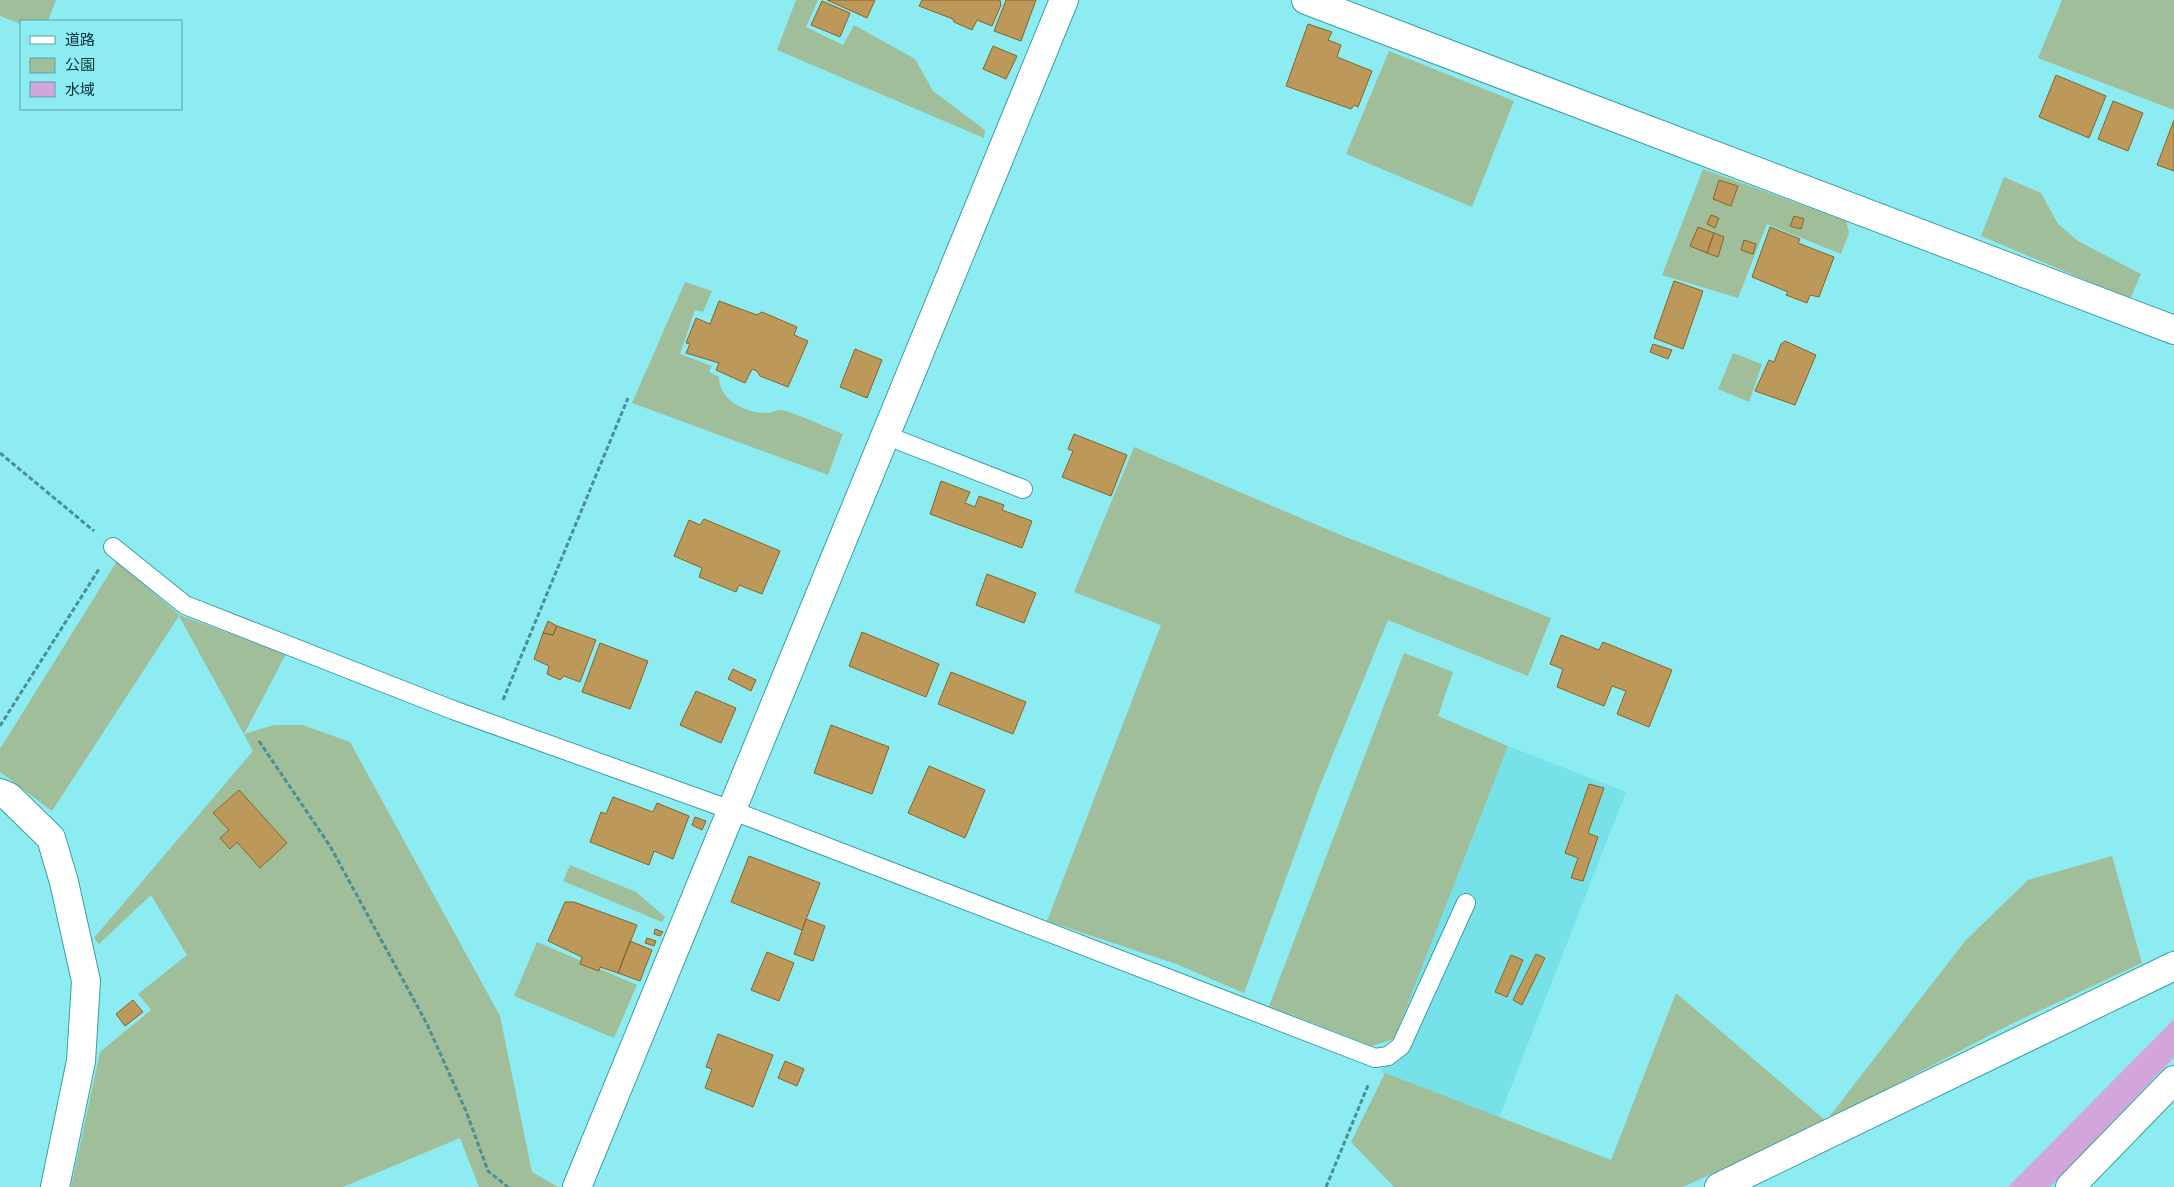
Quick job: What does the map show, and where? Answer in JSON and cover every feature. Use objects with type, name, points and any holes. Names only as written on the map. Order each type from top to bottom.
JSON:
[{"type":"street","points":[[577,1187],[1064,0]]},
{"type":"street","points":[[1306,0],[2174,330]]},
{"type":"street","points":[[0,793],[9,797],[51,838],[64,882],[86,981],[81,1061],[55,1187]]},
{"type":"street","points":[[1719,1187],[2174,966]]},
{"type":"street","points":[[2070,1187],[2174,1080]]},
{"type":"lane","points":[[885,435],[1024,489]]},
{"type":"lane","points":[[113,547],[185,605],[493,724],[732,810],[1376,1058],[1388,1056],[1401,1046],[1466,903]]},
{"type":"path","points":[[493,724],[628,398]]},
{"type":"path","points":[[0,453],[113,547],[0,726]]},
{"type":"path","points":[[259,741],[330,846],[427,1024],[466,1111],[488,1171],[508,1187]]},
{"type":"path","points":[[1326,1187],[1369,1082],[1376,1058]]},
{"type":"shaded area","points":[[1508,746],[1626,792],[1499,1118],[1381,1072]]},
{"type":"green space","points":[[0,0],[56,0],[48,20],[20,20],[20,24],[0,16]]},
{"type":"green space","points":[[796,0],[818,0],[806,27],[843,45],[854,25],[915,59],[933,91],[985,130],[984,138],[777,50]]},
{"type":"green space","points":[[2062,0],[2174,0],[2174,110],[2038,58]]},
{"type":"green space","points":[[1389,51],[1514,101],[1472,207],[1346,154]]},
{"type":"green space","points":[[1703,169],[1846,221],[1849,233],[1841,254],[1767,224],[1738,298],[1662,275]]},
{"type":"green space","points":[[2004,177],[2041,193],[2058,224],[2078,241],[2141,274],[2130,299],[1981,236]]},
{"type":"green space","points":[[685,282],[712,291],[703,312],[695,310],[680,354],[712,366],[709,372],[719,377],[724,393],[729,399],[744,408],[761,413],[786,411],[843,434],[828,475],[632,403]]},
{"type":"green space","points":[[1733,353],[1762,364],[1749,402],[1718,389]]},
{"type":"green space","points":[[1134,447],[1336,533],[1551,618],[1528,676],[1388,620],[1319,788],[1244,993],[1176,964],[1047,921],[1161,625],[1074,592]]},
{"type":"green space","points":[[117,561],[179,615],[286,654],[244,734],[274,725],[303,725],[350,742],[500,1016],[532,1172],[558,1187],[479,1187],[460,1138],[343,1187],[71,1187],[100,1052],[151,1010],[138,994],[187,955],[151,895],[99,944],[94,938],[253,751],[179,616],[52,811],[0,772],[0,749]],"holes":[[[239,790],[287,843],[260,868],[237,842],[230,849],[220,838],[229,830],[213,813]]]},
{"type":"green space","points":[[1404,653],[1453,672],[1438,716],[1508,746],[1394,1039],[1372,1046],[1269,1006]]},
{"type":"green space","points":[[2112,856],[2142,963],[2013,1023],[1826,1121],[1965,941],[2028,880]]},
{"type":"green space","points":[[570,865],[636,892],[665,917],[662,922],[563,881]]},
{"type":"green space","points":[[537,942],[637,985],[614,1038],[514,996]]},
{"type":"green space","points":[[1676,993],[1826,1121],[1683,1187],[1394,1187],[1351,1142],[1385,1073],[1611,1160]]},
{"type":"water","points":[[2174,1019],[2174,1057],[2050,1187],[2008,1187]]},
{"type":"building","points":[[827,0],[875,0],[867,18]]},
{"type":"building","points":[[922,0],[1000,0],[1001,5],[992,26],[977,20],[972,30],[954,22],[953,19],[919,6]]},
{"type":"building","points":[[1006,0],[1036,0],[1021,41],[994,31]]},
{"type":"building","points":[[822,1],[850,13],[840,37],[811,25]]},
{"type":"building","points":[[1308,24],[1332,32],[1328,40],[1341,45],[1337,57],[1372,71],[1358,107],[1354,105],[1351,109],[1286,86]]},
{"type":"building","points":[[993,46],[1017,56],[1006,79],[983,69]]},
{"type":"building","points":[[2056,75],[2106,96],[2089,138],[2039,117]]},
{"type":"building","points":[[2113,101],[2143,113],[2128,151],[2098,139]]},
{"type":"building","points":[[2174,120],[2174,171],[2157,165]]},
{"type":"building","points":[[1719,180],[1738,186],[1731,206],[1713,199]]},
{"type":"building","points":[[1711,215],[1719,218],[1715,228],[1707,224]]},
{"type":"building","points":[[1794,216],[1804,219],[1801,229],[1790,226]]},
{"type":"building","points":[[1698,227],[1714,233],[1707,253],[1690,246]]},
{"type":"building","points":[[1770,227],[1800,239],[1798,243],[1834,257],[1819,297],[1810,295],[1807,303],[1786,295],[1788,292],[1752,277]]},
{"type":"building","points":[[1714,233],[1724,237],[1718,257],[1707,253]]},
{"type":"building","points":[[1744,240],[1756,244],[1753,254],[1741,250]]},
{"type":"building","points":[[1674,281],[1703,291],[1683,349],[1654,338]]},
{"type":"building","points":[[719,301],[757,315],[762,312],[797,327],[794,335],[808,341],[788,387],[760,376],[757,371],[752,369],[745,383],[716,370],[719,363],[686,353],[690,344],[686,343],[696,318],[710,324]]},
{"type":"building","points":[[1785,341],[1816,355],[1795,405],[1755,391],[1769,360],[1774,362],[1781,344]]},
{"type":"building","points":[[1653,344],[1672,350],[1668,359],[1650,352]]},
{"type":"building","points":[[855,349],[882,360],[867,398],[840,387]]},
{"type":"building","points":[[1074,434],[1127,455],[1111,496],[1062,477],[1073,451],[1068,449]]},
{"type":"building","points":[[941,481],[970,492],[965,503],[975,507],[979,496],[1004,505],[1002,510],[1032,521],[1022,548],[930,514]]},
{"type":"building","points":[[704,519],[780,551],[762,594],[739,585],[736,592],[699,577],[702,568],[674,556],[689,520],[700,525]]},
{"type":"building","points":[[987,574],[1036,593],[1024,623],[976,605]]},
{"type":"building","points":[[548,621],[557,626],[553,635],[543,633]]},
{"type":"building","points":[[557,626],[596,640],[580,682],[564,676],[560,680],[547,674],[549,666],[534,659],[543,633],[553,635]]},
{"type":"building","points":[[862,632],[939,664],[926,697],[849,666]]},
{"type":"building","points":[[1561,635],[1599,650],[1603,642],[1672,670],[1649,727],[1617,714],[1626,691],[1612,686],[1604,706],[1557,687],[1563,669],[1550,664]]},
{"type":"building","points":[[600,643],[648,661],[630,709],[582,692]]},
{"type":"building","points":[[733,669],[756,680],[751,691],[728,679]]},
{"type":"building","points":[[951,672],[1026,702],[1013,734],[938,704]]},
{"type":"building","points":[[696,691],[736,708],[721,743],[680,725]]},
{"type":"building","points":[[831,725],[889,747],[872,794],[814,773]]},
{"type":"building","points":[[929,766],[985,790],[965,838],[908,813]]},
{"type":"building","points":[[1589,784],[1604,788],[1588,833],[1598,837],[1583,881],[1571,878],[1578,858],[1565,853]]},
{"type":"building","points":[[239,790],[287,843],[260,868],[237,842],[230,849],[220,838],[229,830],[213,813]]},
{"type":"building","points":[[613,797],[653,812],[657,803],[689,816],[673,859],[654,851],[649,865],[590,842],[601,812],[606,814]]},
{"type":"building","points":[[695,817],[706,821],[702,830],[692,825]]},
{"type":"building","points":[[749,856],[820,883],[802,930],[731,902]]},
{"type":"building","points":[[565,902],[574,902],[637,925],[618,973],[600,967],[599,971],[580,964],[582,957],[548,941]]},
{"type":"building","points":[[806,919],[825,926],[813,961],[794,954]]},
{"type":"building","points":[[655,929],[663,932],[660,936],[654,934]]},
{"type":"building","points":[[647,938],[656,941],[654,946],[645,943]]},
{"type":"building","points":[[630,941],[652,950],[640,981],[618,973]]},
{"type":"building","points":[[767,952],[794,963],[779,1001],[751,990]]},
{"type":"building","points":[[1536,954],[1545,958],[1522,1005],[1513,1000]]},
{"type":"building","points":[[1511,955],[1523,960],[1507,997],[1495,992]]},
{"type":"building","points":[[133,1000],[143,1012],[125,1026],[116,1014]]},
{"type":"building","points":[[718,1034],[773,1055],[753,1107],[705,1088],[712,1069],[706,1067]]},
{"type":"building","points":[[785,1061],[804,1069],[797,1086],[778,1078]]}]
